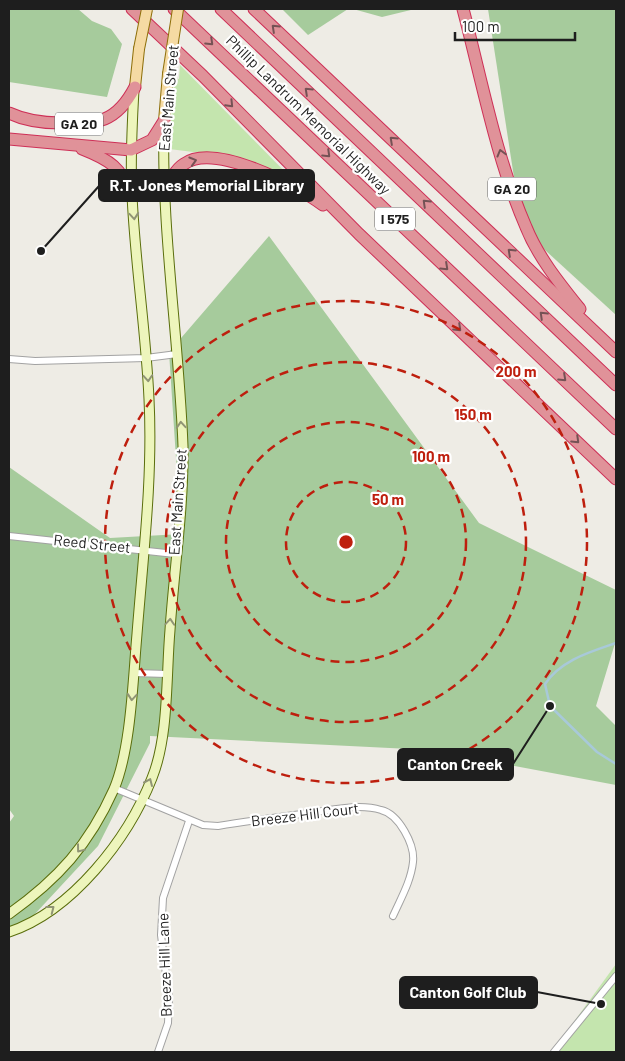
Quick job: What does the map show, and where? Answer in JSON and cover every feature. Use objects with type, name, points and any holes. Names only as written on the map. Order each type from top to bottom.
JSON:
[{"type":"highway","points":[[132,9],[203,76],[359,234],[616,478]]},
{"type":"highway","name":"Phillip Landrum Memorial Highway","points":[[174,9],[616,429]]},
{"type":"highway","name":"Phillip Landrum Memorial Highway","points":[[221,9],[616,385]]},
{"type":"highway","points":[[254,9],[613,349]]},
{"type":"highway","name":"GA 20","points":[[463,9],[503,160],[526,228],[556,279],[613,349]]},
{"type":"highway","name":"GA 20","points":[[9,113],[28,121],[91,124],[115,113],[124,104],[134,87]]},
{"type":"highway","points":[[9,139],[131,150],[152,140],[164,121]]},
{"type":"highway","points":[[71,145],[102,158],[116,167],[127,183],[132,196]]},
{"type":"highway","points":[[164,196],[174,175],[183,164],[203,158],[225,161],[255,169],[286,182],[313,197],[359,234]]},
{"type":"main road","name":"East Main Street","points":[[9,914],[52,881],[72,860],[94,830],[120,774],[129,717],[148,485],[149,401],[132,196],[131,150],[134,87],[146,9]]},
{"type":"main road","name":"East Main Street","points":[[9,932],[44,914],[76,890],[93,872],[130,822],[152,778],[156,762],[166,707],[166,674],[175,554],[180,517],[183,448],[164,196],[164,121],[168,74],[178,9]]},
{"type":"street","points":[[9,359],[35,361],[146,358],[177,354]]},
{"type":"street","name":"Reed Street","points":[[9,536],[143,549],[175,554]]},
{"type":"street","points":[[134,673],[166,674]]},
{"type":"street","name":"Breeze Hill Court","points":[[114,788],[189,821],[203,825],[218,826],[338,809],[367,807],[383,810],[400,826],[409,842],[414,860],[410,880],[393,916]]},
{"type":"street","name":"Breeze Hill Lane","points":[[158,1052],[168,1023],[160,935],[163,898],[189,821]]},
{"type":"street","points":[[554,1052],[616,976]]},
{"type":"green space","points":[[9,9],[78,9],[92,21],[111,29],[122,44],[107,97],[9,82]]},
{"type":"green space","points":[[282,9],[348,9],[308,35]]},
{"type":"green space","points":[[353,9],[415,9],[382,17]]},
{"type":"green space","points":[[488,9],[616,9],[616,315],[522,229]]},
{"type":"green space","points":[[180,65],[292,179],[242,158],[169,149],[174,78],[179,79]]},
{"type":"green space","points":[[269,236],[479,523],[616,590],[616,640],[596,706],[616,726],[616,785],[430,750],[150,736],[150,743],[98,846],[21,929],[9,935],[9,823],[14,816],[9,809],[9,467],[110,538],[181,534],[169,352]]},
{"type":"green space","points":[[616,964],[616,1052],[554,1052],[557,1045]]},
{"type":"waterway","points":[[616,643],[568,663],[559,669],[545,684],[550,706],[597,752],[616,764]]},
{"type":"place","name":"R.T. Jones Memorial Library","points":[[41,251]]},
{"type":"place","name":"Canton Creek","points":[[550,706]]},
{"type":"place","name":"Canton Golf Club","points":[[601,1004]]}]
